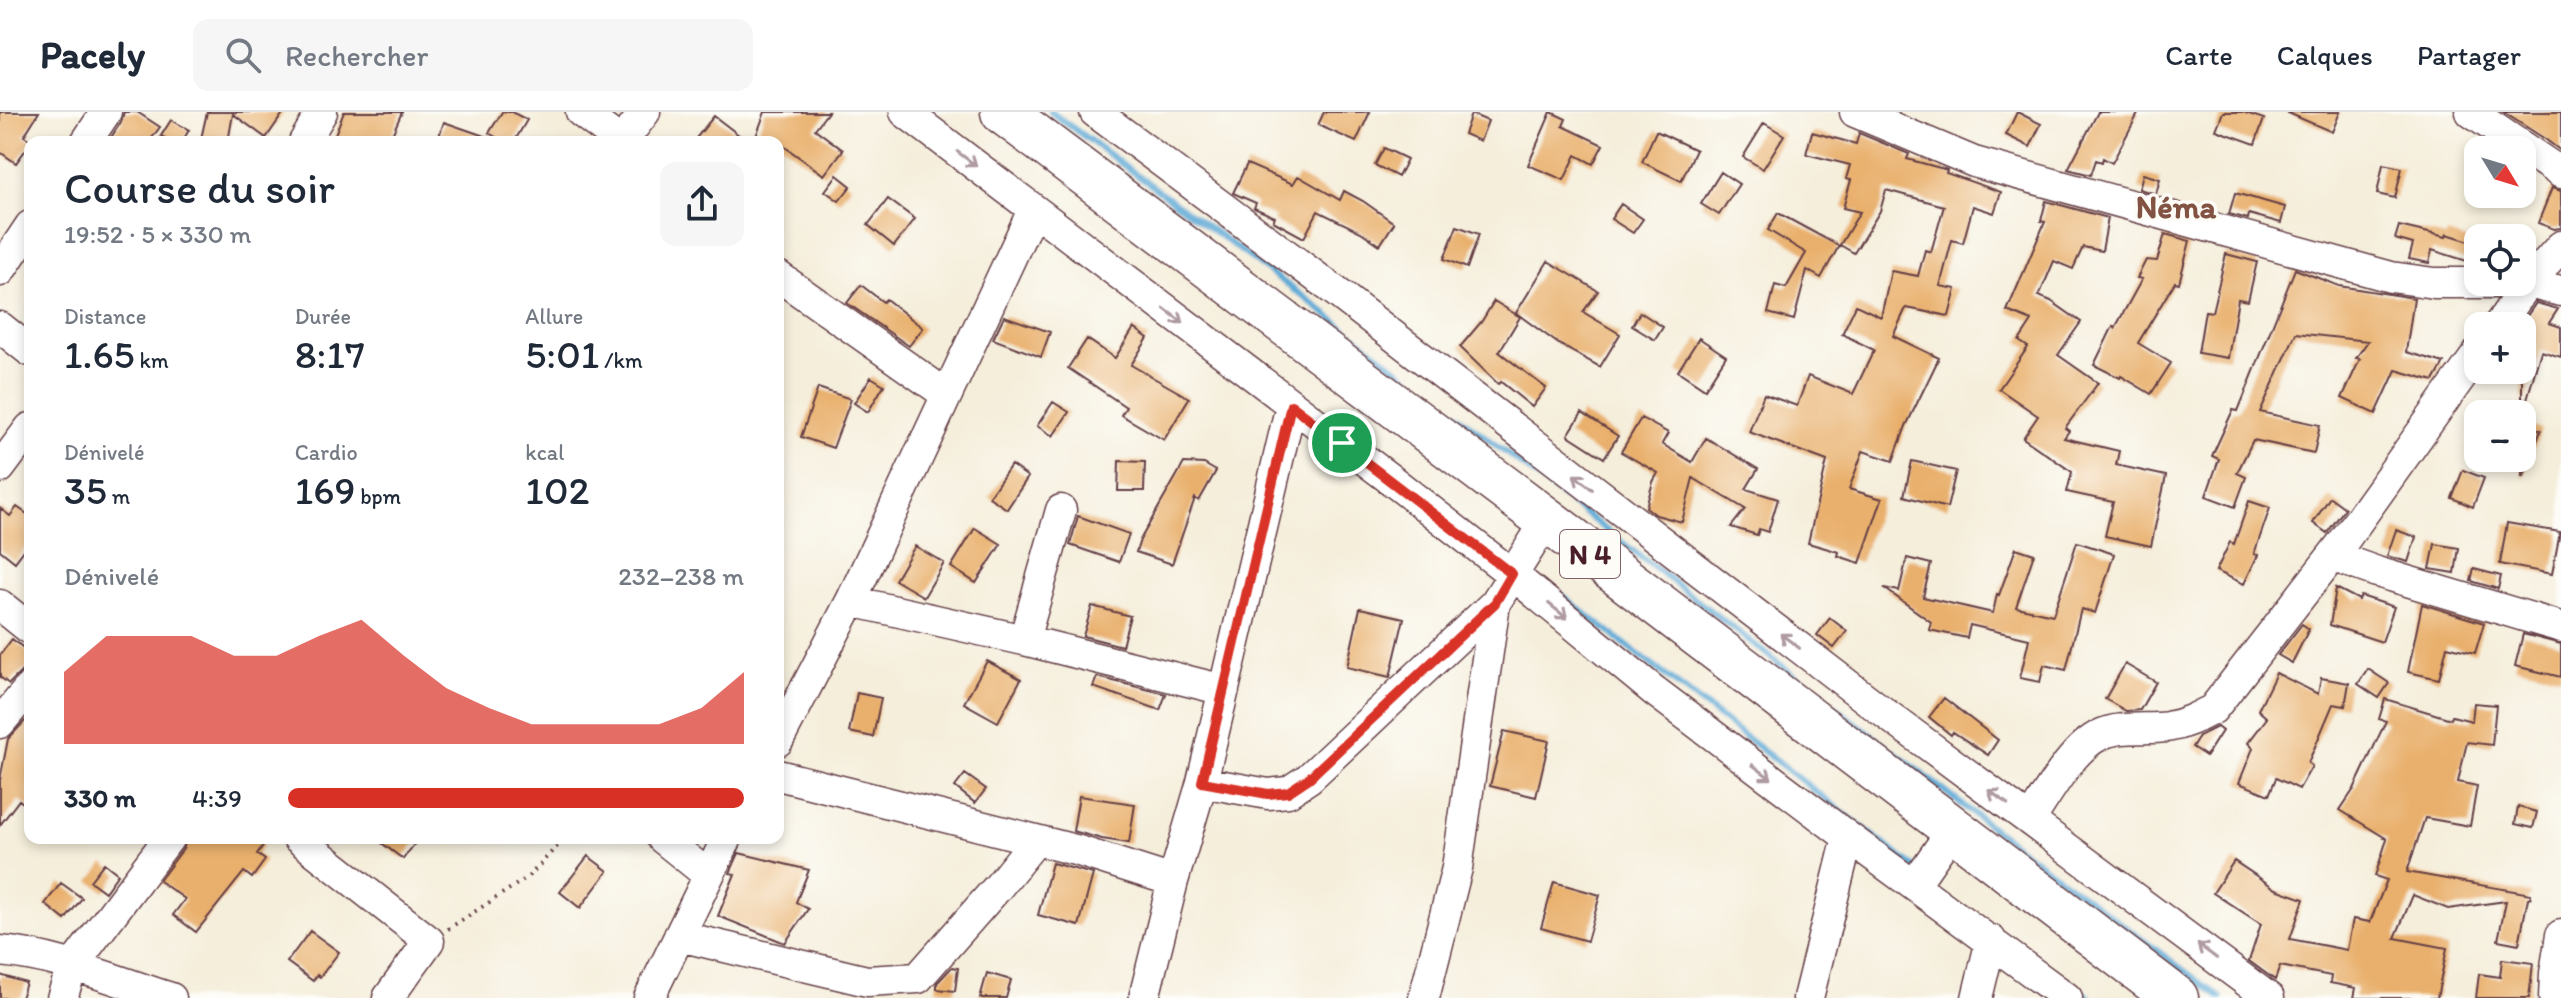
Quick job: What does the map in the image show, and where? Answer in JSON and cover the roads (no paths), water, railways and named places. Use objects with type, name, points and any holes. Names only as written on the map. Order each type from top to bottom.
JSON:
[{"type":"highway","name":"N 4","points":[[1003,112],[2176,998]]},
{"type":"street","points":[[90,136],[106,112]]},
{"type":"street","points":[[308,136],[322,112]]},
{"type":"street","points":[[581,112],[614,136]]},
{"type":"street","points":[[627,136],[645,112]]},
{"type":"street","points":[[905,112],[1291,405],[1518,566],[1653,690],[2067,998]]},
{"type":"street","points":[[1095,112],[1335,291],[1878,708],[2269,998]]},
{"type":"street","points":[[1855,112],[1974,162],[2391,277],[2434,283],[2464,283]]},
{"type":"street","points":[[2471,112],[2561,173]]},
{"type":"street","points":[[784,729],[851,601],[1033,210]]},
{"type":"street","points":[[0,271],[24,235]]},
{"type":"street","points":[[2536,274],[2561,246]]},
{"type":"street","points":[[784,281],[947,395]]},
{"type":"street","points":[[2536,285],[2561,291]]},
{"type":"street","points":[[0,327],[24,346]]},
{"type":"street","points":[[2030,820],[2083,747],[2101,734],[2190,722],[2213,709],[2332,556],[2464,372]]},
{"type":"street","points":[[1144,998],[1202,782],[1291,405]]},
{"type":"street","points":[[0,468],[24,436]]},
{"type":"street","points":[[1024,640],[1061,510]]},
{"type":"street","points":[[1202,782],[1268,794],[1288,792],[1309,778],[1495,603],[1547,520]]},
{"type":"street","points":[[2332,556],[2561,627]]},
{"type":"street","points":[[851,601],[1224,690]]},
{"type":"street","points":[[1424,998],[1457,868],[1495,603]]},
{"type":"street","points":[[0,605],[24,624]]},
{"type":"street","points":[[0,723],[24,694]]},
{"type":"street","points":[[784,777],[1079,851],[1173,881]]},
{"type":"street","points":[[1914,885],[1953,829]]},
{"type":"street","points":[[1808,998],[1848,837]]},
{"type":"street","points":[[679,936],[867,981],[916,988],[1036,840]]},
{"type":"street","points":[[62,998],[72,967],[164,844]]},
{"type":"street","points":[[306,844],[429,941],[388,998]]},
{"type":"street","points":[[669,844],[708,875]]},
{"type":"street","points":[[649,998],[724,844]]},
{"type":"street","points":[[2554,998],[2561,935]]},
{"type":"street","points":[[1977,998],[1991,940]]},
{"type":"street","points":[[0,951],[72,967],[171,998]]},
{"type":"waterway","points":[[1051,112],[1308,300],[2000,834],[2221,998]]},
{"type":"waterway","points":[[1547,584],[1915,868]]},
{"type":"waterway","points":[[2072,984],[2090,998]]},
{"type":"district","name":"Néma","points":[[2176,207]]}]
